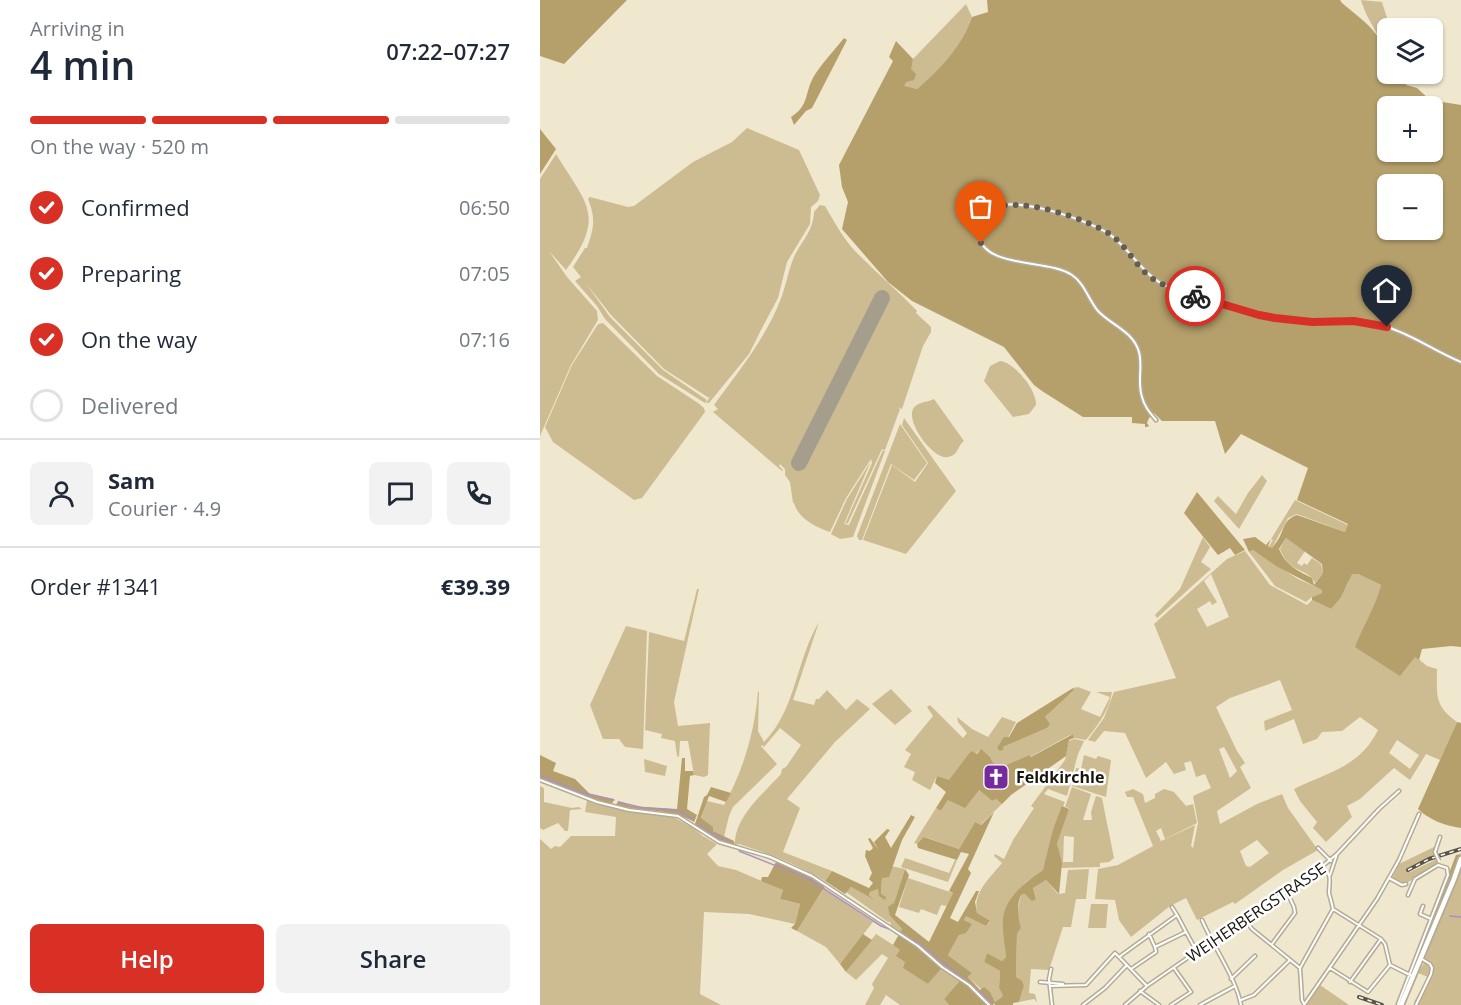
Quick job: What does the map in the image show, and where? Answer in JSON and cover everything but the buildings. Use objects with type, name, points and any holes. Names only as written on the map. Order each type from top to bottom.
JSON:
[{"type":"main road","points":[[1401,1004],[1412,976],[1422,959],[1461,859]]},
{"type":"street","points":[[1156,420],[1142,399],[1140,355],[1133,340],[1098,310],[1083,287],[1069,273],[1056,267],[1002,258],[984,248],[977,228],[986,212],[998,205],[1016,204],[1070,216],[1112,235],[1149,276],[1176,290],[1259,315],[1312,322],[1354,321],[1387,327],[1461,362]]},
{"type":"street","points":[[540,780],[597,802],[629,810],[678,816],[719,842],[770,857],[812,876],[918,946],[942,967],[969,985],[989,1005]]},
{"type":"street","name":"WEIHERBERGSTRASSE","points":[[1125,1005],[1140,991],[1244,918],[1320,869],[1399,791]]},
{"type":"street","points":[[1304,1005],[1360,925],[1389,878],[1419,814]]},
{"type":"street","points":[[1337,854],[1330,875],[1329,893],[1334,909],[1381,939],[1385,944],[1390,964],[1412,976],[1448,875],[1447,868],[1441,865],[1435,852],[1440,837]]},
{"type":"street","points":[[1318,848],[1334,863]]},
{"type":"street","points":[[1408,895],[1415,879],[1441,865]]},
{"type":"street","points":[[1320,869],[1326,870],[1330,875]]},
{"type":"street","points":[[1389,878],[1402,885],[1406,884]]},
{"type":"street","points":[[1272,944],[1296,910],[1287,892]]},
{"type":"street","points":[[1423,906],[1420,914],[1431,919]]},
{"type":"street","points":[[1172,907],[1197,952]]},
{"type":"street","points":[[1304,1005],[1300,968],[1334,909]]},
{"type":"street","points":[[1119,957],[1177,915]]},
{"type":"street","points":[[1244,918],[1252,928],[1300,968]]},
{"type":"street","points":[[1202,920],[1235,986],[1241,1005]]},
{"type":"street","points":[[1155,947],[1186,932]]},
{"type":"street","points":[[1131,969],[1156,952],[1149,934]]},
{"type":"street","points":[[1350,982],[1381,939]]},
{"type":"street","points":[[1040,981],[1069,986],[1086,985],[1115,953],[1147,986]]},
{"type":"street","points":[[1231,979],[1255,956]]},
{"type":"street","points":[[1416,1005],[1432,970],[1430,964],[1422,959]]},
{"type":"street","points":[[1240,1000],[1254,995],[1289,961]]},
{"type":"street","points":[[1330,968],[1368,992],[1390,964]]},
{"type":"street","points":[[1083,1005],[1106,988],[1127,965]]},
{"type":"street","name":"WEIHERBERGSTRASSE","points":[[1171,1005],[1191,992],[1174,968]]},
{"type":"street","points":[[1051,969],[1052,1005]]},
{"type":"street","points":[[1200,1005],[1235,986]]},
{"type":"street","points":[[1140,991],[1159,1005]]},
{"type":"shaded area","points":[[540,0],[627,0],[564,64],[540,56]]},
{"type":"shaded area","points":[[987,0],[1340,0],[1377,36],[1377,84],[1406,84],[1417,88],[1426,96],[1377,96],[1377,162],[1443,162],[1443,102],[1461,105],[1461,647],[1422,649],[1419,660],[1415,657],[1400,676],[1355,647],[1381,585],[1358,574],[1352,574],[1341,597],[1331,609],[1312,600],[1312,597],[1322,593],[1322,590],[1276,566],[1253,550],[1249,552],[1243,539],[1255,537],[1266,545],[1271,539],[1268,546],[1272,548],[1286,522],[1297,515],[1345,532],[1348,524],[1297,500],[1308,468],[1241,434],[1225,454],[1215,421],[1162,421],[1154,413],[1147,423],[1149,426],[1145,427],[1145,424],[1132,423],[1132,417],[1083,417],[1034,385],[1004,347],[912,301],[888,282],[842,229],[848,202],[842,187],[839,165],[893,61],[889,57],[896,41],[913,59],[911,69],[916,74],[914,80],[906,82],[904,86],[917,89],[949,56],[968,28],[972,17],[988,12]],"holes":[[[1286,538],[1322,564],[1323,573],[1314,585],[1312,578],[1292,566],[1279,549]]]},
{"type":"shaded area","points":[[1361,0],[1382,2],[1387,18],[1377,18],[1377,35]]},
{"type":"shaded area","points":[[966,4],[972,17],[968,28],[949,56],[917,89],[903,87],[913,59]]},
{"type":"shaded area","points":[[844,38],[847,40],[812,108],[806,111],[794,125],[791,117],[804,103],[814,76]]},
{"type":"shaded area","points":[[747,128],[799,150],[820,195],[818,201],[811,207],[810,224],[787,262],[778,298],[749,354],[709,403],[706,403],[712,394],[709,398],[664,369],[611,315],[585,282],[610,317],[663,370],[707,400],[705,403],[659,374],[605,319],[575,281],[581,277],[573,267],[587,248],[591,235],[593,218],[588,199],[590,197],[628,207],[634,206],[693,162],[732,142]]},
{"type":"shaded area","points":[[540,129],[556,149],[540,174]]},
{"type":"shaded area","points":[[556,154],[583,199],[588,210],[589,223],[586,236],[566,270],[549,251],[567,277],[597,311],[598,320],[571,365],[540,436],[540,179]]},
{"type":"shaded area","points":[[820,205],[825,206],[855,251],[931,327],[902,409],[897,407],[900,409],[885,450],[882,449],[848,523],[845,524],[872,463],[871,459],[846,498],[830,532],[813,525],[799,513],[793,503],[790,482],[785,475],[785,469],[780,464],[782,471],[713,412],[718,409],[714,405],[767,329],[782,295],[794,257],[809,231],[814,212]]},
{"type":"shaded area","points":[[603,323],[657,376],[698,403],[705,412],[642,498],[634,500],[553,442],[545,427],[572,365],[598,324]]},
{"type":"shaded area","points":[[1000,361],[1018,371],[1033,392],[1036,405],[1029,414],[1013,417],[984,381],[990,366]]},
{"type":"shaded area","points":[[934,399],[964,441],[954,454],[948,457],[935,453],[928,447],[913,422],[912,415],[915,406]]},
{"type":"shaded area","points":[[904,418],[956,491],[906,554],[863,540],[892,465],[915,482],[928,463],[902,425]]},
{"type":"shaded area","points":[[900,424],[927,463],[914,480],[891,464],[862,540],[859,540],[857,536]]},
{"type":"shaded area","points":[[883,450],[885,451],[853,537],[840,539],[831,534],[847,499],[871,461],[844,524],[849,525]]},
{"type":"shaded area","points":[[1262,475],[1267,481],[1239,529],[1214,501],[1218,496],[1236,514]]},
{"type":"shaded area","points":[[1197,492],[1245,550],[1235,555],[1230,548],[1218,555],[1184,513]]},
{"type":"shaded area","points":[[1295,500],[1348,525],[1345,532],[1297,514],[1288,518],[1272,548],[1269,546],[1273,540],[1271,539]]},
{"type":"shaded area","points":[[1203,537],[1210,547],[1201,562],[1211,569],[1157,618],[1155,615],[1180,589]]},
{"type":"shaded area","points":[[1286,538],[1305,551],[1297,563],[1302,566],[1304,563],[1307,565],[1312,558],[1321,564],[1323,573],[1315,583],[1312,578],[1294,567],[1284,557],[1280,549]]},
{"type":"shaded area","points":[[1253,550],[1298,579],[1323,590],[1322,593],[1306,602],[1275,586],[1249,552]]},
{"type":"shaded area","points":[[1245,551],[1270,585],[1307,605],[1312,600],[1331,609],[1347,585],[1351,574],[1358,574],[1381,585],[1356,647],[1367,654],[1415,656],[1427,666],[1437,669],[1438,699],[1444,710],[1457,722],[1440,760],[1426,754],[1410,780],[1394,768],[1360,799],[1347,806],[1352,817],[1326,842],[1313,828],[1317,822],[1300,801],[1294,789],[1331,773],[1352,760],[1371,742],[1378,730],[1360,717],[1342,731],[1322,732],[1317,739],[1303,744],[1294,719],[1265,731],[1264,721],[1292,710],[1280,680],[1230,698],[1216,707],[1245,763],[1240,767],[1251,788],[1217,811],[1220,824],[1257,804],[1282,794],[1288,808],[1318,850],[1283,870],[1235,904],[1233,902],[1197,920],[1186,898],[1170,906],[1131,937],[1119,920],[1115,900],[1095,899],[1098,869],[1118,865],[1153,846],[1133,797],[1127,797],[1125,792],[1133,789],[1143,794],[1145,803],[1155,798],[1155,794],[1164,789],[1174,792],[1186,806],[1193,804],[1197,823],[1165,839],[1161,828],[1156,831],[1161,841],[1155,844],[1195,825],[1191,846],[1193,848],[1198,823],[1193,796],[1211,788],[1205,774],[1196,777],[1191,761],[1184,763],[1186,770],[1174,774],[1166,762],[1146,778],[1125,733],[1104,731],[1095,742],[1088,740],[1104,718],[1114,692],[1176,678],[1154,624],[1227,559]],"holes":[[[1211,574],[1229,617],[1207,627],[1197,609],[1210,601],[1212,605],[1217,602],[1204,581]],[[1397,740],[1419,755],[1410,769],[1389,753]],[[1224,747],[1237,771],[1230,778],[1219,749]],[[1257,840],[1269,853],[1250,867],[1246,866],[1240,851]]]},
{"type":"shaded area","points":[[697,589],[699,589],[674,702],[678,726],[710,723],[708,775],[704,777],[694,775],[688,741],[680,741],[679,757],[675,741],[661,738],[662,734],[645,730],[649,632],[684,641]]},
{"type":"shaded area","points":[[819,622],[793,700],[814,705],[816,699],[819,699],[827,690],[846,710],[857,699],[870,709],[835,742],[787,799],[800,808],[783,852],[832,871],[825,881],[773,856],[739,844],[735,845],[739,825],[745,815],[781,774],[782,769],[786,767],[801,745],[780,728],[764,747],[761,746],[777,764],[733,807],[724,837],[713,831],[701,819],[707,801],[724,805],[737,777],[751,735],[758,691],[758,731],[764,742],[775,729],[783,715],[805,652]]},
{"type":"shaded area","points":[[626,626],[647,631],[643,749],[625,747],[619,739],[603,739],[590,705]]},
{"type":"shaded area","points":[[1078,687],[1091,692],[1081,709],[1100,717],[1110,697],[1096,692],[1112,692],[1106,712],[1086,740],[1074,738],[1073,734],[1030,757],[1029,755],[997,769],[990,757],[980,750],[948,781],[937,776],[930,790],[912,780],[915,772],[904,767],[911,754],[905,750],[933,716],[927,707],[930,705],[963,738],[967,733],[958,722],[957,717],[972,729],[988,737],[1002,717],[1016,722],[1003,747],[1047,728],[1045,717],[1074,690],[1073,688]]},
{"type":"shaded area","points":[[1073,688],[1074,690],[1045,717],[1050,724],[1047,728],[1003,747],[1004,749],[1000,751],[997,748],[1004,737],[1009,737],[1017,723]]},
{"type":"shaded area","points":[[891,689],[912,711],[895,725],[872,704]]},
{"type":"shaded area","points":[[1457,722],[1461,723],[1461,828],[1438,822],[1418,809]]},
{"type":"shaded area","points":[[1073,734],[1074,738],[1069,740],[1066,756],[1002,804],[996,799],[992,801],[979,790],[965,808],[948,800],[941,811],[936,808],[946,792],[935,783],[937,776],[949,780],[971,751],[977,754],[981,749],[990,757],[997,769],[1029,755],[1031,757]]},
{"type":"shaded area","points":[[1074,739],[1084,741],[1078,754],[1067,796],[1048,789],[1044,794],[1065,802],[1053,829],[1046,864],[1043,870],[1026,882],[1013,896],[1004,920],[1006,957],[1002,961],[987,953],[984,962],[1000,971],[999,988],[1003,996],[995,1002],[968,977],[972,973],[948,955],[959,935],[971,924],[964,920],[966,915],[986,926],[990,922],[977,913],[976,905],[983,886],[1002,863],[994,856],[995,854],[1004,859],[1013,840],[1034,808],[1031,806],[1065,760],[1069,741]]},
{"type":"shaded area","points":[[540,755],[556,763],[553,771],[575,779],[590,794],[614,799],[612,804],[586,797],[540,778]]},
{"type":"shaded area","points":[[1084,755],[1111,760],[1106,797],[1072,786],[1076,768],[1081,769]]},
{"type":"shaded area","points":[[682,758],[685,758],[685,771],[693,771],[694,775],[690,776],[687,809],[697,815],[694,822],[666,812],[616,805],[618,801],[632,806],[677,809]]},
{"type":"shaded area","points":[[644,759],[667,766],[665,776],[645,772]]},
{"type":"shaded area","points":[[540,786],[544,788],[544,802],[582,809],[570,810],[568,831],[565,831],[558,823],[543,830],[540,828]]},
{"type":"shaded area","points":[[711,787],[731,793],[726,802],[709,796],[701,818],[713,827],[713,831],[734,841],[735,845],[713,838],[695,824],[704,797]]},
{"type":"shaded area","points":[[1072,787],[1091,794],[1083,820],[1092,820],[1091,812],[1096,796],[1102,798],[1114,858],[1109,862],[1100,863],[1100,867],[1061,868],[1057,844],[1069,808],[1065,807]],"holes":[[[1064,836],[1074,837],[1073,862],[1063,862]]]},
{"type":"shaded area","points":[[979,790],[992,801],[996,799],[1002,804],[980,825],[975,822],[959,849],[925,837],[918,844],[914,843],[936,808],[941,811],[948,800]]},
{"type":"shaded area","points":[[587,800],[644,814],[671,816],[717,844],[707,854],[718,866],[736,870],[783,890],[780,899],[800,904],[795,924],[749,914],[704,912],[700,994],[721,1005],[540,1005],[540,839],[551,849],[555,846],[560,847],[571,836],[615,836],[616,817],[585,812]]},
{"type":"shaded area","points":[[1062,806],[1069,809],[1057,844],[1062,863],[1059,894],[1046,880],[1033,888],[1036,899],[1032,901],[1025,894],[1021,895],[1018,904],[1021,928],[1017,934],[1016,977],[1022,981],[1024,986],[1019,1002],[1013,1005],[995,1005],[994,1003],[993,1005],[949,1005],[944,999],[960,981],[942,968],[928,984],[903,968],[905,962],[896,956],[900,950],[893,945],[902,929],[890,916],[888,907],[894,903],[905,869],[909,875],[895,915],[929,942],[953,893],[949,891],[969,854],[961,852],[957,860],[918,848],[917,844],[924,837],[959,849],[975,822],[981,825],[994,812],[968,869],[971,873],[950,918],[958,922],[976,891],[979,891],[975,902],[977,913],[990,921],[986,926],[966,916],[964,920],[972,924],[966,933],[959,935],[948,955],[972,973],[968,977],[980,990],[984,987],[990,992],[995,1002],[1003,996],[999,988],[1000,971],[984,962],[987,953],[1002,961],[1006,957],[1004,913],[1015,893],[1043,870],[1053,829]]},
{"type":"shaded area","points":[[911,815],[915,817],[902,840],[889,877],[882,878],[881,894],[886,897],[885,900],[879,896],[878,889],[870,892],[869,895],[877,901],[851,887],[845,894],[825,881],[832,871],[869,888],[873,883],[869,879],[872,873],[865,856],[866,850],[870,851],[873,848],[868,839],[870,838],[878,849],[874,842],[887,829],[890,830],[885,837],[891,848]]},
{"type":"shaded area","points":[[1434,847],[1436,856],[1408,869],[1410,872],[1437,859],[1439,864],[1405,884],[1392,878],[1399,864]]},
{"type":"shaded area","points":[[1461,854],[1458,867],[1416,969],[1413,968],[1456,855]]},
{"type":"shaded area","points":[[905,858],[949,873],[957,860],[948,882],[901,867]]},
{"type":"shaded area","points":[[776,862],[825,886],[797,931],[791,928],[795,924],[800,904],[780,899],[783,890],[761,881],[762,877],[768,877]]},
{"type":"shaded area","points":[[891,866],[905,869],[890,916],[902,929],[899,936],[893,932],[890,922],[846,892],[851,887],[877,900],[869,895],[870,892],[878,889],[881,895],[882,878],[889,875]]},
{"type":"shaded area","points":[[1461,868],[1461,1005],[1419,1005],[1414,1002],[1428,977],[1418,973]]},
{"type":"shaded area","points":[[1089,869],[1086,899],[1076,899],[1071,927],[1063,927],[1049,970],[1031,969],[1029,993],[1035,994],[1037,1002],[1034,999],[1019,1002],[1024,986],[1016,977],[1017,934],[1021,928],[1017,913],[1021,895],[1025,894],[1036,899],[1033,888],[1046,880],[1058,894],[1065,893],[1068,870]]},
{"type":"shaded area","points":[[908,878],[953,893],[947,906],[941,905],[937,915],[921,909],[919,913],[899,907]]},
{"type":"shaded area","points":[[823,889],[873,922],[840,964],[826,947],[797,931]]},
{"type":"shaded area","points":[[1091,904],[1108,904],[1106,928],[1088,928]]},
{"type":"shaded area","points":[[863,934],[872,940],[846,972],[840,964]]},
{"type":"shaded area","points":[[876,934],[901,950],[905,962],[928,984],[942,968],[961,981],[944,999],[949,1005],[900,1005],[886,995],[880,1005],[865,1005],[874,988],[872,984],[888,958],[882,954],[856,980],[846,972]]},
{"type":"shaded area","points":[[1320,985],[1349,1005],[1306,1005]]},
{"type":"waterway","points":[[540,776],[580,792],[614,800]]},
{"type":"waterway","points":[[619,802],[643,808],[677,810],[683,813]]},
{"type":"waterway","points":[[685,814],[693,819]]},
{"type":"waterway","points":[[697,822],[712,833],[729,841]]},
{"type":"waterway","points":[[739,851],[809,879],[889,929]]},
{"type":"waterway","points":[[1450,916],[1461,917]]},
{"type":"waterway","points":[[905,936],[919,943],[992,1002]]},
{"type":"runway","points":[[799,463],[882,298]]},
{"type":"railway","points":[[1408,870],[1429,859],[1461,849]]},
{"type":"railway","points":[[1359,997],[1382,1005]]},
{"type":"way so far","points":[[981,243],[977,232],[978,223],[982,216],[992,208],[998,205],[1016,204],[1047,210],[1070,216],[1112,235],[1149,276],[1176,290],[1195,296]]},
{"type":"place","name":"Feldkirchle","points":[[996,777]]},
{"type":"route","points":[[1195,296],[1275,318],[1312,322],[1354,321],[1387,327]]}]
